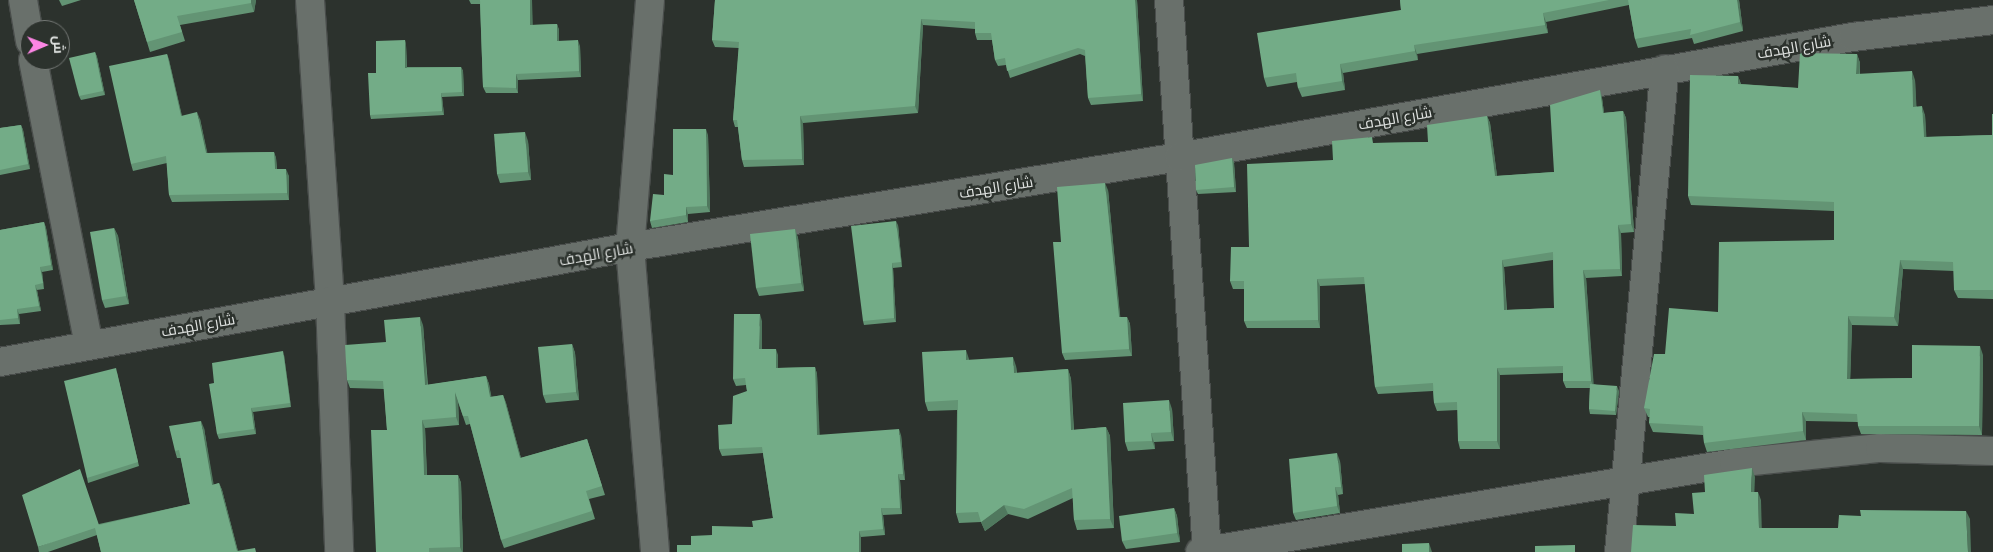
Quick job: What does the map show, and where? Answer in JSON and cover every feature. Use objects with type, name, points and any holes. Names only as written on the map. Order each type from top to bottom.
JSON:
[{"type":"street","points":[[22,0],[26,20]]},
{"type":"street","points":[[310,0],[330,301],[339,552]]},
{"type":"street","points":[[650,0],[630,247],[655,552]]},
{"type":"street","points":[[1169,0],[1204,552],[1624,483],[1734,463],[1880,448],[1993,451]]},
{"type":"street","name":"شارع الهدف","points":[[0,362],[630,247],[1179,157],[1665,69],[1853,37],[1993,20]]},
{"type":"street","points":[[1619,552],[1624,483],[1665,69]]},
{"type":"street","points":[[35,70],[89,345]]},
{"type":"building","points":[[134,0],[251,0],[251,3],[177,16],[182,32],[147,42]]},
{"type":"building","points":[[480,0],[530,0],[530,25],[557,24],[557,41],[578,40],[579,71],[516,74],[516,88],[483,87]]},
{"type":"building","points":[[715,0],[1135,0],[1141,94],[1088,98],[1085,50],[1078,48],[1007,71],[1005,58],[995,60],[991,33],[975,33],[975,22],[921,19],[915,106],[800,116],[802,159],[742,160],[737,120],[733,120],[739,42],[712,40]]},
{"type":"building","points":[[1400,0],[1609,0],[1543,13],[1545,25],[1414,45],[1415,51],[1340,64],[1342,81],[1298,88],[1296,73],[1264,78],[1257,33],[1401,10]]},
{"type":"building","points":[[1628,0],[1737,0],[1740,22],[1690,35],[1691,29],[1635,39]]},
{"type":"building","points":[[405,40],[405,68],[461,67],[462,92],[441,93],[442,111],[370,115],[368,73],[376,73],[376,41]]},
{"type":"building","points":[[95,52],[103,91],[79,96],[70,58]]},
{"type":"building","points":[[1800,53],[1857,54],[1856,74],[1912,71],[1913,107],[1922,106],[1924,137],[1992,135],[1993,114],[1993,290],[1954,290],[1953,262],[1900,260],[1894,317],[1848,316],[1847,379],[1912,378],[1912,345],[1980,346],[1979,426],[1858,426],[1857,414],[1802,412],[1803,431],[1704,443],[1703,426],[1649,423],[1650,409],[1644,408],[1654,354],[1665,354],[1669,308],[1718,312],[1719,242],[1834,240],[1834,202],[1688,196],[1690,75],[1738,76],[1738,84],[1798,88]]},
{"type":"building","points":[[167,54],[181,116],[197,112],[206,153],[274,152],[275,169],[286,169],[287,193],[169,195],[166,156],[131,164],[109,66]]},
{"type":"building","points":[[1600,90],[1603,113],[1623,111],[1631,224],[1618,225],[1620,269],[1583,270],[1591,381],[1563,381],[1563,366],[1497,368],[1497,441],[1458,441],[1457,402],[1434,403],[1433,383],[1375,387],[1364,277],[1317,279],[1318,320],[1244,321],[1244,281],[1230,281],[1231,247],[1249,247],[1247,164],[1333,160],[1332,141],[1372,137],[1373,143],[1428,142],[1427,125],[1487,116],[1495,176],[1554,172],[1550,105]],"holes":[[[1553,252],[1554,308],[1504,310],[1502,260]]]},
{"type":"building","points":[[21,125],[28,164],[0,170],[0,128]]},
{"type":"building","points":[[673,129],[706,129],[707,206],[686,207],[686,215],[650,221],[653,194],[664,195],[664,174],[673,175]]},
{"type":"building","points":[[525,132],[528,172],[497,174],[494,134]]},
{"type":"building","points":[[1232,158],[1234,187],[1196,190],[1195,165]]},
{"type":"building","points":[[1105,183],[1119,317],[1127,317],[1129,349],[1062,353],[1053,242],[1061,242],[1057,187]]},
{"type":"building","points":[[896,221],[901,262],[892,263],[894,318],[863,321],[851,226]]},
{"type":"building","points":[[44,222],[51,265],[40,267],[43,283],[35,285],[39,306],[17,309],[18,318],[0,320],[0,230]]},
{"type":"building","points":[[114,228],[126,296],[102,300],[90,232]]},
{"type":"building","points":[[795,229],[801,283],[756,288],[750,234]]},
{"type":"building","points":[[734,314],[760,314],[759,349],[776,349],[776,368],[815,367],[817,435],[899,429],[903,474],[898,474],[900,508],[881,508],[883,529],[859,531],[859,552],[677,552],[677,545],[691,545],[691,536],[712,535],[712,526],[753,527],[752,521],[773,518],[762,447],[719,449],[718,425],[732,424],[733,396],[747,391],[745,378],[733,379]]},
{"type":"building","points":[[420,317],[425,385],[486,376],[490,397],[503,395],[520,458],[587,439],[602,486],[586,491],[592,511],[501,540],[468,416],[463,416],[455,392],[456,417],[422,420],[424,475],[458,475],[460,547],[429,548],[429,552],[376,552],[371,430],[387,430],[383,381],[347,380],[345,345],[386,342],[384,320]]},
{"type":"building","points":[[572,344],[576,392],[543,395],[538,347]]},
{"type":"building","points":[[966,350],[966,360],[1013,357],[1014,373],[1068,369],[1071,430],[1106,427],[1110,519],[1074,520],[1072,488],[1024,509],[1004,505],[981,522],[978,512],[956,513],[958,400],[925,402],[922,352]]},
{"type":"building","points":[[283,351],[290,403],[251,408],[254,429],[217,434],[209,384],[214,383],[212,363]]},
{"type":"building","points":[[116,368],[138,462],[87,478],[64,381]]},
{"type":"building","points":[[1590,384],[1617,386],[1615,411],[1589,409]]},
{"type":"building","points":[[1169,400],[1171,432],[1151,433],[1152,441],[1125,442],[1123,403]]},
{"type":"building","points":[[201,421],[212,485],[219,483],[237,551],[255,548],[256,552],[101,552],[95,528],[38,547],[22,495],[80,469],[99,525],[190,504],[179,450],[175,451],[169,426]]},
{"type":"building","points":[[1337,453],[1341,487],[1335,487],[1337,506],[1293,513],[1289,459]]},
{"type":"building","points":[[1752,468],[1751,492],[1758,492],[1759,528],[1838,528],[1839,515],[1861,516],[1860,510],[1966,511],[1968,552],[1631,552],[1633,525],[1676,526],[1675,513],[1694,514],[1692,493],[1705,492],[1704,475]]},
{"type":"building","points":[[1174,508],[1177,533],[1122,541],[1119,516]]},
{"type":"building","points":[[1429,543],[1429,552],[1402,552],[1402,544]]},
{"type":"building","points":[[1575,545],[1575,552],[1535,552],[1535,546]]}]
